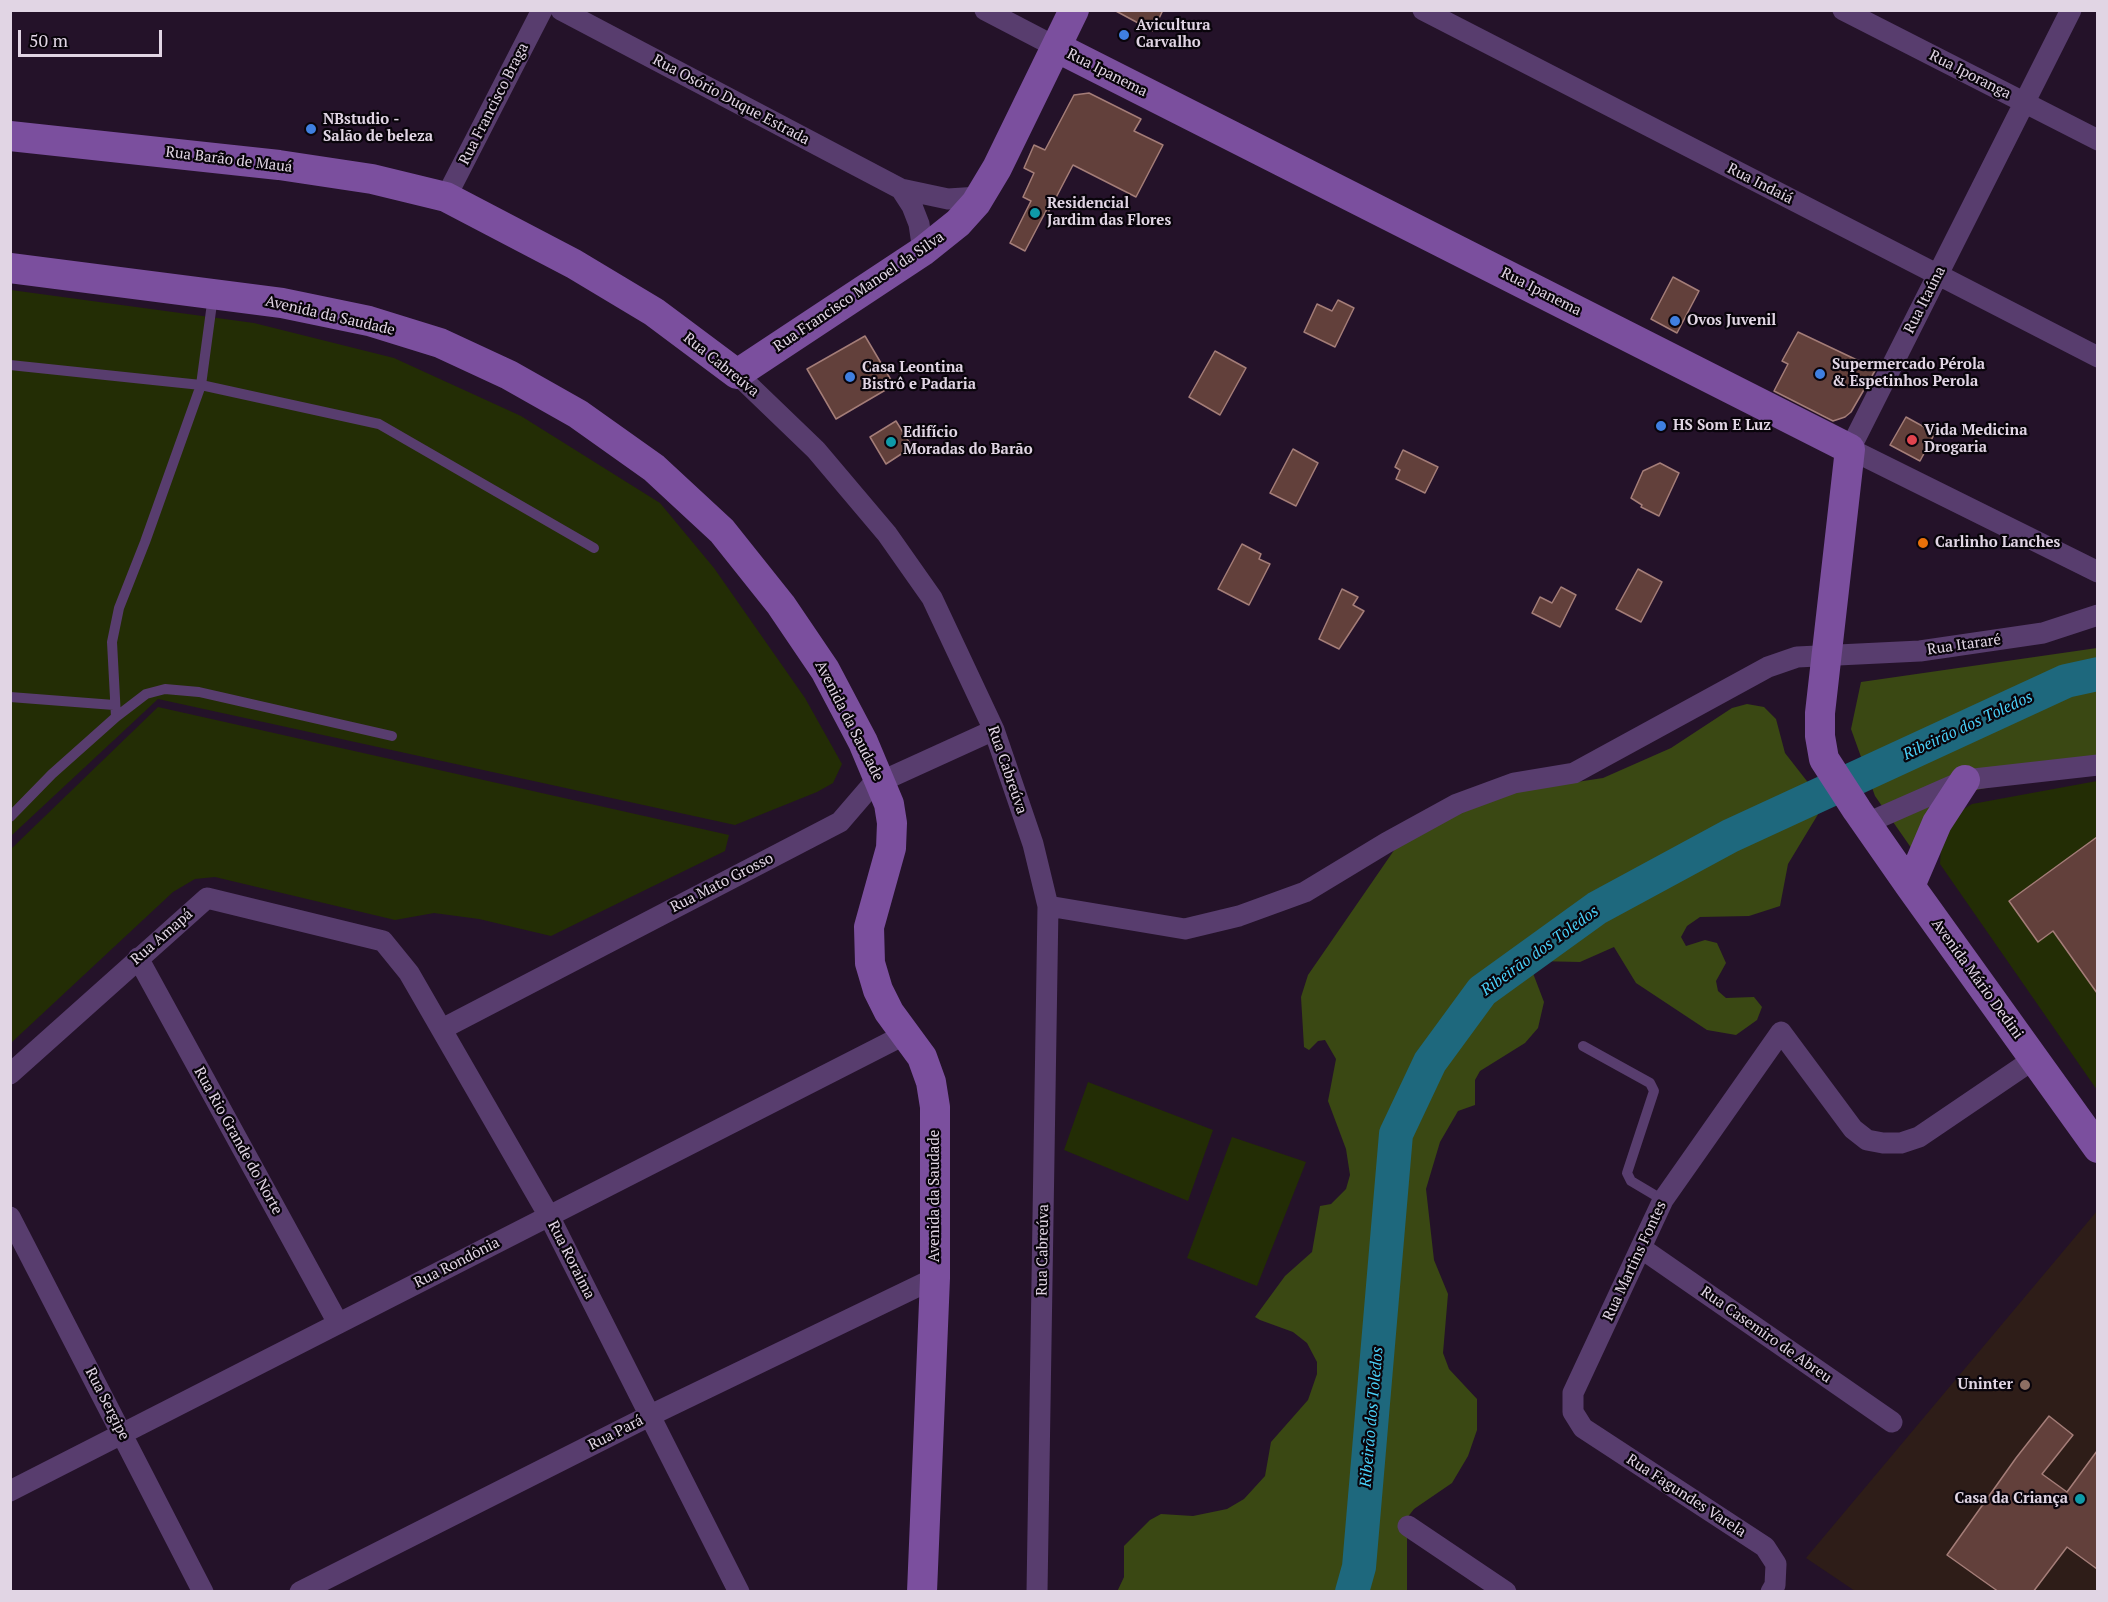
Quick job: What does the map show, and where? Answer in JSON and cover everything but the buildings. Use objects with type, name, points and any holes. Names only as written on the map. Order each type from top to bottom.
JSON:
[{"type":"street","name":"Rua Francisco Braga","points":[[446,197],[542,10]]},
{"type":"street","name":"Rua Osório Duque Estrada","points":[[561,10],[901,189],[948,200],[979,197]]},
{"type":"street","name":"Rua Ipanema","points":[[985,10],[2097,572]]},
{"type":"street","name":"Rua Francisco Manoel da Silva","points":[[737,374],[923,251],[958,223],[979,197],[997,168],[1074,10]]},
{"type":"street","name":"Rua Indaiá","points":[[1423,10],[2097,357]]},
{"type":"street","name":"Rua Iporanga","points":[[1843,10],[2097,140]]},
{"type":"street","name":"Rua Itaúna","points":[[1862,816],[1824,759],[1820,736],[1820,713],[1850,449],[2071,10]]},
{"type":"street","name":"Rua Barão de Mauá","points":[[10,136],[279,165],[372,179],[446,197]]},
{"type":"street","points":[[901,189],[912,206],[919,224],[923,251]]},
{"type":"street","name":"Rua Cabreúva","points":[[446,197],[574,264],[654,312],[737,374],[816,450],[887,534],[932,598],[994,730],[1033,844],[1048,906],[1037,1592]]},
{"type":"street","name":"Avenida da Saudade","points":[[10,268],[282,303],[369,321],[440,344],[509,375],[568,409],[654,468],[722,531],[781,605],[825,670],[863,742],[889,804],[891,848],[869,927],[870,963],[878,990],[889,1012],[922,1057],[931,1082],[935,1107],[935,1278],[922,1592]]},
{"type":"street","name":"Rua Itararé","points":[[1048,906],[1185,929],[1239,916],[1305,892],[1386,843],[1457,804],[1514,783],[1574,773],[1768,667],[1797,657],[1920,651],[2043,633],[2097,615]]},
{"type":"street","name":"Rua Mato Grosso","points":[[442,1029],[840,822],[872,786],[994,730]]},
{"type":"street","points":[[1862,816],[1965,780],[2097,765]]},
{"type":"street","points":[[1910,886],[1937,823],[1965,780]]},
{"type":"street","name":"Avenida Mário Dedini","points":[[1862,816],[2097,1148]]},
{"type":"street","name":"Rua Amapá","points":[[10,1074],[207,898],[383,940]]},
{"type":"street","name":"Rua Roraima","points":[[383,940],[409,973],[549,1216],[739,1592]]},
{"type":"street","name":"Rua Rio Grande do Norte","points":[[138,958],[338,1323]]},
{"type":"street","name":"Rua Martins Fontes","points":[[1573,1412],[1573,1393],[1662,1200],[1781,1032],[1853,1129],[1867,1140],[1883,1143],[1901,1143],[1919,1137],[2034,1059]]},
{"type":"street","name":"Rua Rondônia","points":[[10,1491],[904,1035]]},
{"type":"street","name":"Rua Sergipe","points":[[13,1229],[122,1433],[203,1592]]},
{"type":"street","name":"Rua Casemiro de Abreu","points":[[1641,1248],[1892,1422]]},
{"type":"street","name":"Rua Pará","points":[[300,1592],[651,1415],[935,1278]]},
{"type":"street","name":"Rua Fagundes Varela","points":[[1573,1412],[1583,1428],[1765,1547],[1776,1564],[1775,1585],[1772,1592]]},
{"type":"street","points":[[1408,1526],[1506,1592]]},
{"type":"lane","points":[[115,711],[112,642],[119,608],[201,385],[213,293]]},
{"type":"lane","points":[[10,365],[201,385],[379,424],[594,548]]},
{"type":"lane","points":[[10,817],[115,711],[146,694],[165,689],[199,692],[392,736]]},
{"type":"lane","points":[[10,697],[115,711]]},
{"type":"lane","points":[[1583,1046],[1650,1083],[1654,1091],[1627,1173],[1631,1181],[1662,1200]]},
{"type":"shaded area","name":"Uninter","points":[[2097,1211],[2097,1591],[1855,1591],[1806,1558]]},
{"type":"green space","points":[[11,290],[254,323],[394,358],[521,416],[660,503],[714,568],[805,698],[842,764],[833,783],[817,792],[735,825],[158,699],[11,836]]},
{"type":"green space","points":[[2097,648],[2097,765],[1962,793],[1914,852],[1875,796],[1851,729],[1861,682]]},
{"type":"green space","points":[[1747,704],[1764,707],[1776,719],[1785,753],[1817,794],[1820,811],[1788,864],[1780,906],[1749,916],[1700,917],[1687,926],[1681,937],[1686,946],[1705,940],[1717,943],[1726,963],[1716,981],[1718,991],[1726,998],[1754,997],[1762,1007],[1757,1020],[1736,1035],[1707,1030],[1636,983],[1614,947],[1580,962],[1536,961],[1531,968],[1544,1002],[1538,1028],[1525,1043],[1480,1071],[1475,1080],[1475,1105],[1458,1111],[1440,1142],[1426,1189],[1434,1260],[1448,1294],[1443,1353],[1449,1369],[1477,1399],[1477,1430],[1468,1456],[1452,1483],[1414,1509],[1407,1518],[1407,1591],[1117,1592],[1124,1577],[1124,1546],[1150,1520],[1161,1514],[1193,1516],[1227,1509],[1244,1499],[1265,1476],[1271,1442],[1308,1400],[1317,1374],[1317,1362],[1307,1343],[1293,1332],[1255,1317],[1285,1276],[1312,1252],[1320,1206],[1331,1204],[1346,1189],[1350,1175],[1346,1149],[1328,1101],[1336,1059],[1325,1040],[1318,1041],[1309,1050],[1304,1047],[1301,997],[1308,975],[1397,846],[1493,785],[1570,783],[1603,778],[1671,748],[1732,708]]},
{"type":"green space","points":[[158,707],[729,835],[725,851],[551,936],[479,919],[434,913],[395,920],[215,877],[195,879],[173,892],[11,1043],[11,849]]},
{"type":"green space","points":[[2097,781],[2097,1090],[1940,864],[1941,846],[1957,813],[1972,804]]},
{"type":"green space","points":[[1088,1082],[1213,1130],[1188,1201],[1064,1150]]},
{"type":"green space","points":[[1232,1137],[1306,1162],[1257,1286],[1187,1258]]},
{"type":"waterway","name":"Ribeirão dos Toledos","points":[[1352,1592],[1359,1567],[1396,1134],[1430,1062],[1482,991],[1597,908],[1730,836],[2066,681],[2098,674]]},
{"type":"place","name":"Avicultura Carvalho","points":[[1124,35]]},
{"type":"place","name":"NBstudio - Salão de beleza","points":[[311,129]]},
{"type":"place","name":"Residencial Jardim das Flores","points":[[1035,213]]},
{"type":"place","name":"Ovos Juvenil","points":[[1675,321]]},
{"type":"place","name":"Supermercado Pérola & Espetinhos Perola","points":[[1820,374]]},
{"type":"place","name":"Casa Leontina Bistrô e Padaria","points":[[850,377]]},
{"type":"place","name":"HS Som E Luz","points":[[1661,426]]},
{"type":"place","name":"Vida Medicina Drogaria","points":[[1912,440]]},
{"type":"place","name":"Edifício Moradas do Barão","points":[[891,442]]},
{"type":"place","name":"Carlinho Lanches","points":[[1923,543]]},
{"type":"place","name":"Uninter","points":[[2025,1385]]},
{"type":"place","name":"Casa da Criança","points":[[2080,1499]]}]
